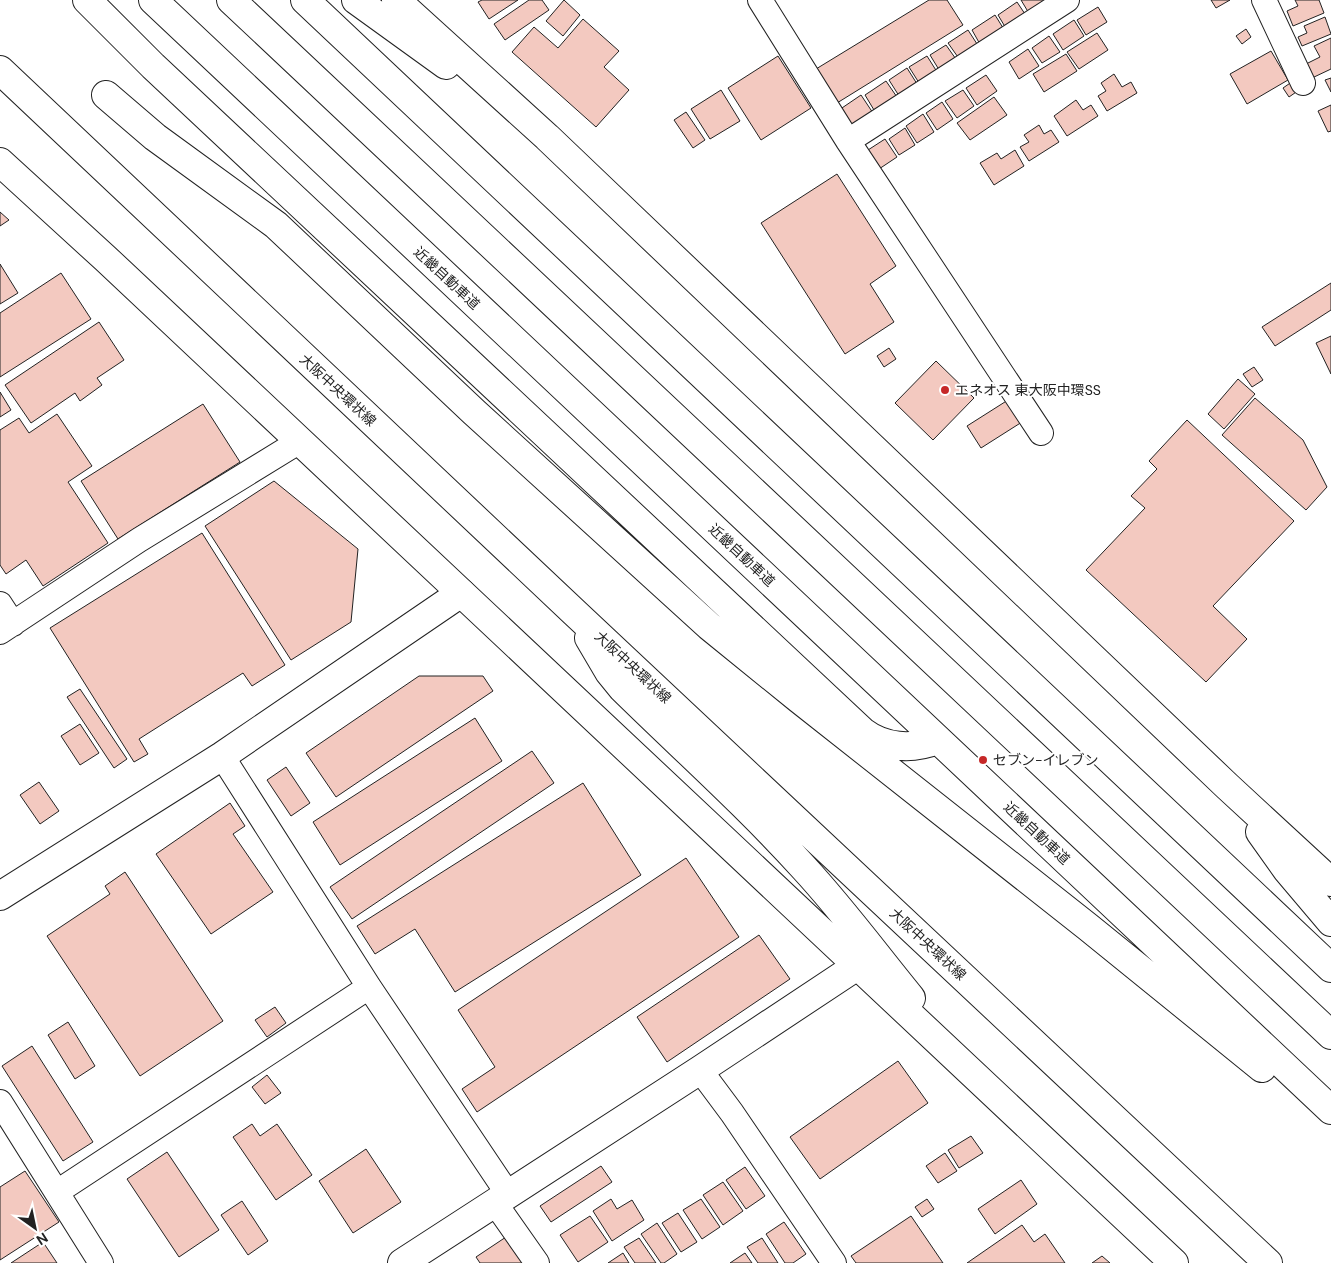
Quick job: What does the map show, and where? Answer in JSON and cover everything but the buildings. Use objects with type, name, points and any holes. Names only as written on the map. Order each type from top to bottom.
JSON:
[{"type":"main road","points":[[87,0],[175,86],[870,738],[878,742],[909,746],[923,746],[937,740]]},
{"type":"main road","name":"近畿自動車道","points":[[153,0],[1331,1110]]},
{"type":"main road","points":[[231,0],[1331,1035]]},
{"type":"main road","points":[[305,0],[1331,968]]},
{"type":"main road","points":[[356,0],[547,137]]},
{"type":"main road","points":[[396,0],[547,137],[1227,786],[1331,882]]},
{"type":"main road","name":"大阪中央環状線","points":[[0,70],[1268,1263]]},
{"type":"main road","points":[[106,96],[155,137],[276,224],[583,513],[709,626],[1088,926],[1331,1124]]},
{"type":"main road","points":[[0,162],[105,258],[1172,1260]]},
{"type":"main road","points":[[0,896],[222,756],[461,592]]},
{"type":"main road","points":[[574,612],[609,672],[622,688],[767,828],[805,868],[869,943],[966,1068]]},
{"type":"main road","points":[[1227,786],[1287,870],[1331,922]]},
{"type":"main road","points":[[402,1263],[858,966]]},
{"type":"street","points":[[760,0],[848,141],[1041,433]]},
{"type":"street","points":[[848,141],[1067,0]]},
{"type":"street","points":[[1264,0],[1303,82]]},
{"type":"street","points":[[4,620],[300,441]]},
{"type":"street","points":[[222,756],[502,1198],[537,1263]]},
{"type":"street","points":[[57,1192],[369,986]]},
{"type":"street","points":[[700,1070],[732,1113],[834,1263]]},
{"type":"street","points":[[0,1102],[101,1263]]},
{"type":"place","name":"エネオス 東大阪中環SS","points":[[945,390]]},
{"type":"place","name":"セブン-イレブン","points":[[983,760]]}]
